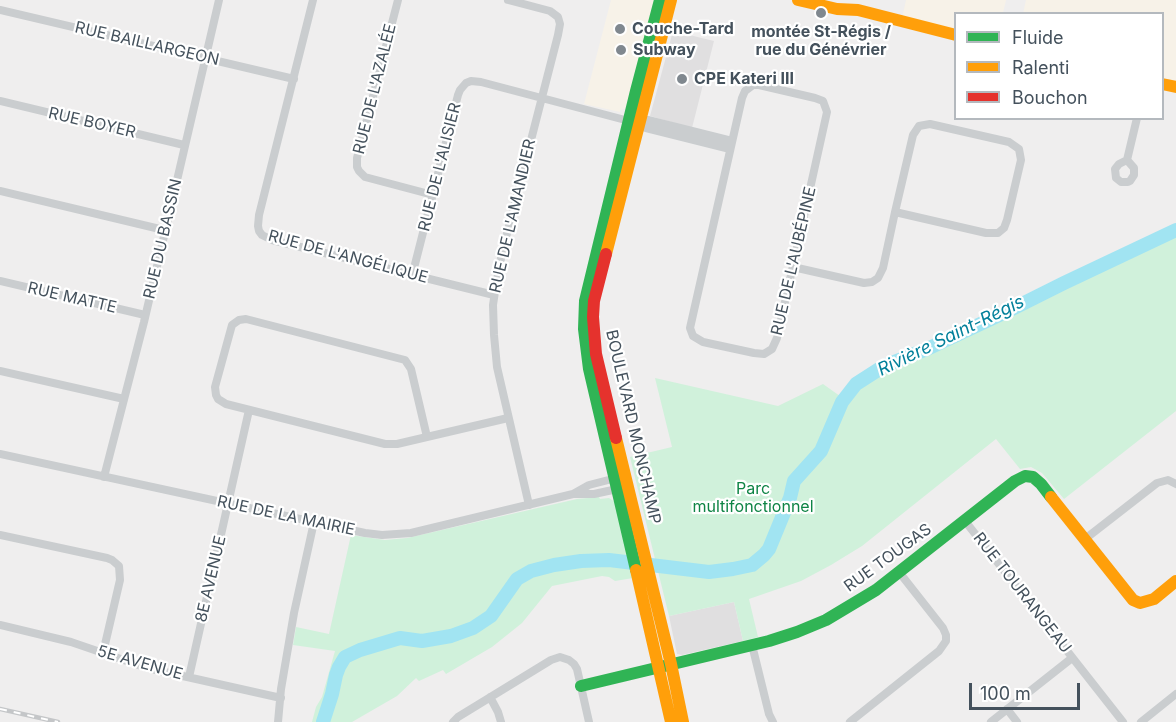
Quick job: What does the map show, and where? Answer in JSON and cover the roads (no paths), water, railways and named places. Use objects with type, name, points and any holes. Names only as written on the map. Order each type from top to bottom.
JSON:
[{"type":"street","name":"RUE DU BASSIN","points":[[104,477],[145,315],[219,0]]},
{"type":"street","name":"RUE DE L'ANGÉLIQUE","points":[[314,0],[259,215],[259,231],[272,240],[494,295]]},
{"type":"street","name":"RUE DE L'AZALÉE","points":[[398,0],[357,158],[357,167],[365,177],[433,195]]},
{"type":"street","name":"RUE DE L'AMANDIER","points":[[508,0],[550,11],[559,20],[558,35],[502,253],[494,295],[495,357],[529,505]]},
{"type":"street","name":"BOULEVARD MONCHAMP","points":[[660,0],[636,122],[597,288],[593,317],[596,354],[621,482],[665,666],[682,722]]},
{"type":"street","name":"BOULEVARD MONCHAMP","points":[[636,122],[671,0]]},
{"type":"street","points":[[798,0],[845,6],[954,35]]},
{"type":"street","name":"RUE BAILLARGEON","points":[[0,10],[294,79]]},
{"type":"street","name":"RUE DE L'ALISIER","points":[[412,276],[459,94],[463,86],[471,81],[636,122],[646,128],[731,145]]},
{"type":"street","name":"RUE DE L'AUBÉPINE","points":[[753,85],[820,99],[825,105],[827,115],[777,338],[770,351],[764,354],[703,342],[693,336],[690,328],[731,145],[743,95],[747,88],[753,85]]},
{"type":"street","name":"RUE BOYER","points":[[0,101],[184,145]]},
{"type":"street","points":[[1127,160],[1137,120]]},
{"type":"street","points":[[793,267],[864,283],[875,280],[881,274],[883,268],[895,212],[913,135],[922,125],[930,124],[1009,142],[1019,149],[1021,160],[1007,220],[1004,228],[998,233],[986,233],[895,212]]},
{"type":"street","points":[[0,191],[164,230]]},
{"type":"street","name":"RUE MATTE","points":[[0,281],[145,315]]},
{"type":"street","points":[[427,437],[410,365],[405,360],[242,319],[233,322],[215,391],[221,402],[378,443],[391,444],[427,437],[508,418]]},
{"type":"street","points":[[0,371],[124,399]]},
{"type":"street","name":"8E AVENUE","points":[[189,677],[249,410]]},
{"type":"street","name":"RUE DE LA MAIRIE","points":[[0,454],[366,533],[397,535],[573,495],[594,494],[621,482]]},
{"type":"street","name":"RUE TOUGAS","points":[[581,686],[783,637],[826,620],[864,598],[1021,477],[1033,477],[1041,484],[1130,597],[1137,602],[1150,601],[1176,581]]},
{"type":"street","points":[[1085,539],[1156,483],[1168,480],[1176,484]]},
{"type":"street","name":"RUE TOURANGEAU","points":[[965,521],[1123,722]]},
{"type":"street","points":[[278,722],[296,600],[314,522]]},
{"type":"street","points":[[0,535],[107,558],[116,562],[121,575],[103,653]]},
{"type":"street","points":[[850,722],[945,644],[946,635],[943,628],[899,572]]},
{"type":"street","name":"5E AVENUE","points":[[0,625],[61,639],[147,668],[281,698]]},
{"type":"street","points":[[752,645],[773,722]]},
{"type":"street","points":[[453,722],[550,660],[560,657],[567,658],[574,664],[589,722]]},
{"type":"street","points":[[991,722],[1072,658]]},
{"type":"street","name":"BOULEVARD MONCHAMP","points":[[665,666],[671,722]]},
{"type":"street","points":[[1141,722],[1176,694]]},
{"type":"street","points":[[490,697],[501,722]]},
{"type":"street","points":[[1007,709],[1017,722]]},
{"type":"waterway","name":"Rivière Saint-Régis","points":[[323,722],[336,675],[345,657],[400,638],[422,641],[451,636],[473,628],[491,616],[517,579],[531,571],[581,561],[609,560],[709,572],[752,565],[769,549],[790,498],[794,481],[821,451],[842,402],[856,384],[884,366],[927,349],[1176,230]]},
{"type":"railway","points":[[0,709],[58,722]]},
{"type":"place","name":"montée St-Régis / rue du Génévrier","points":[[821,13]]},
{"type":"place","name":"Couche-Tard","points":[[620,29]]},
{"type":"place","name":"Subway","points":[[621,50]]},
{"type":"place","name":"CPE Kateri III","points":[[682,79]]},
{"type":"park label","name":"Parc multifonctionnel","points":[[753,498]]}]
